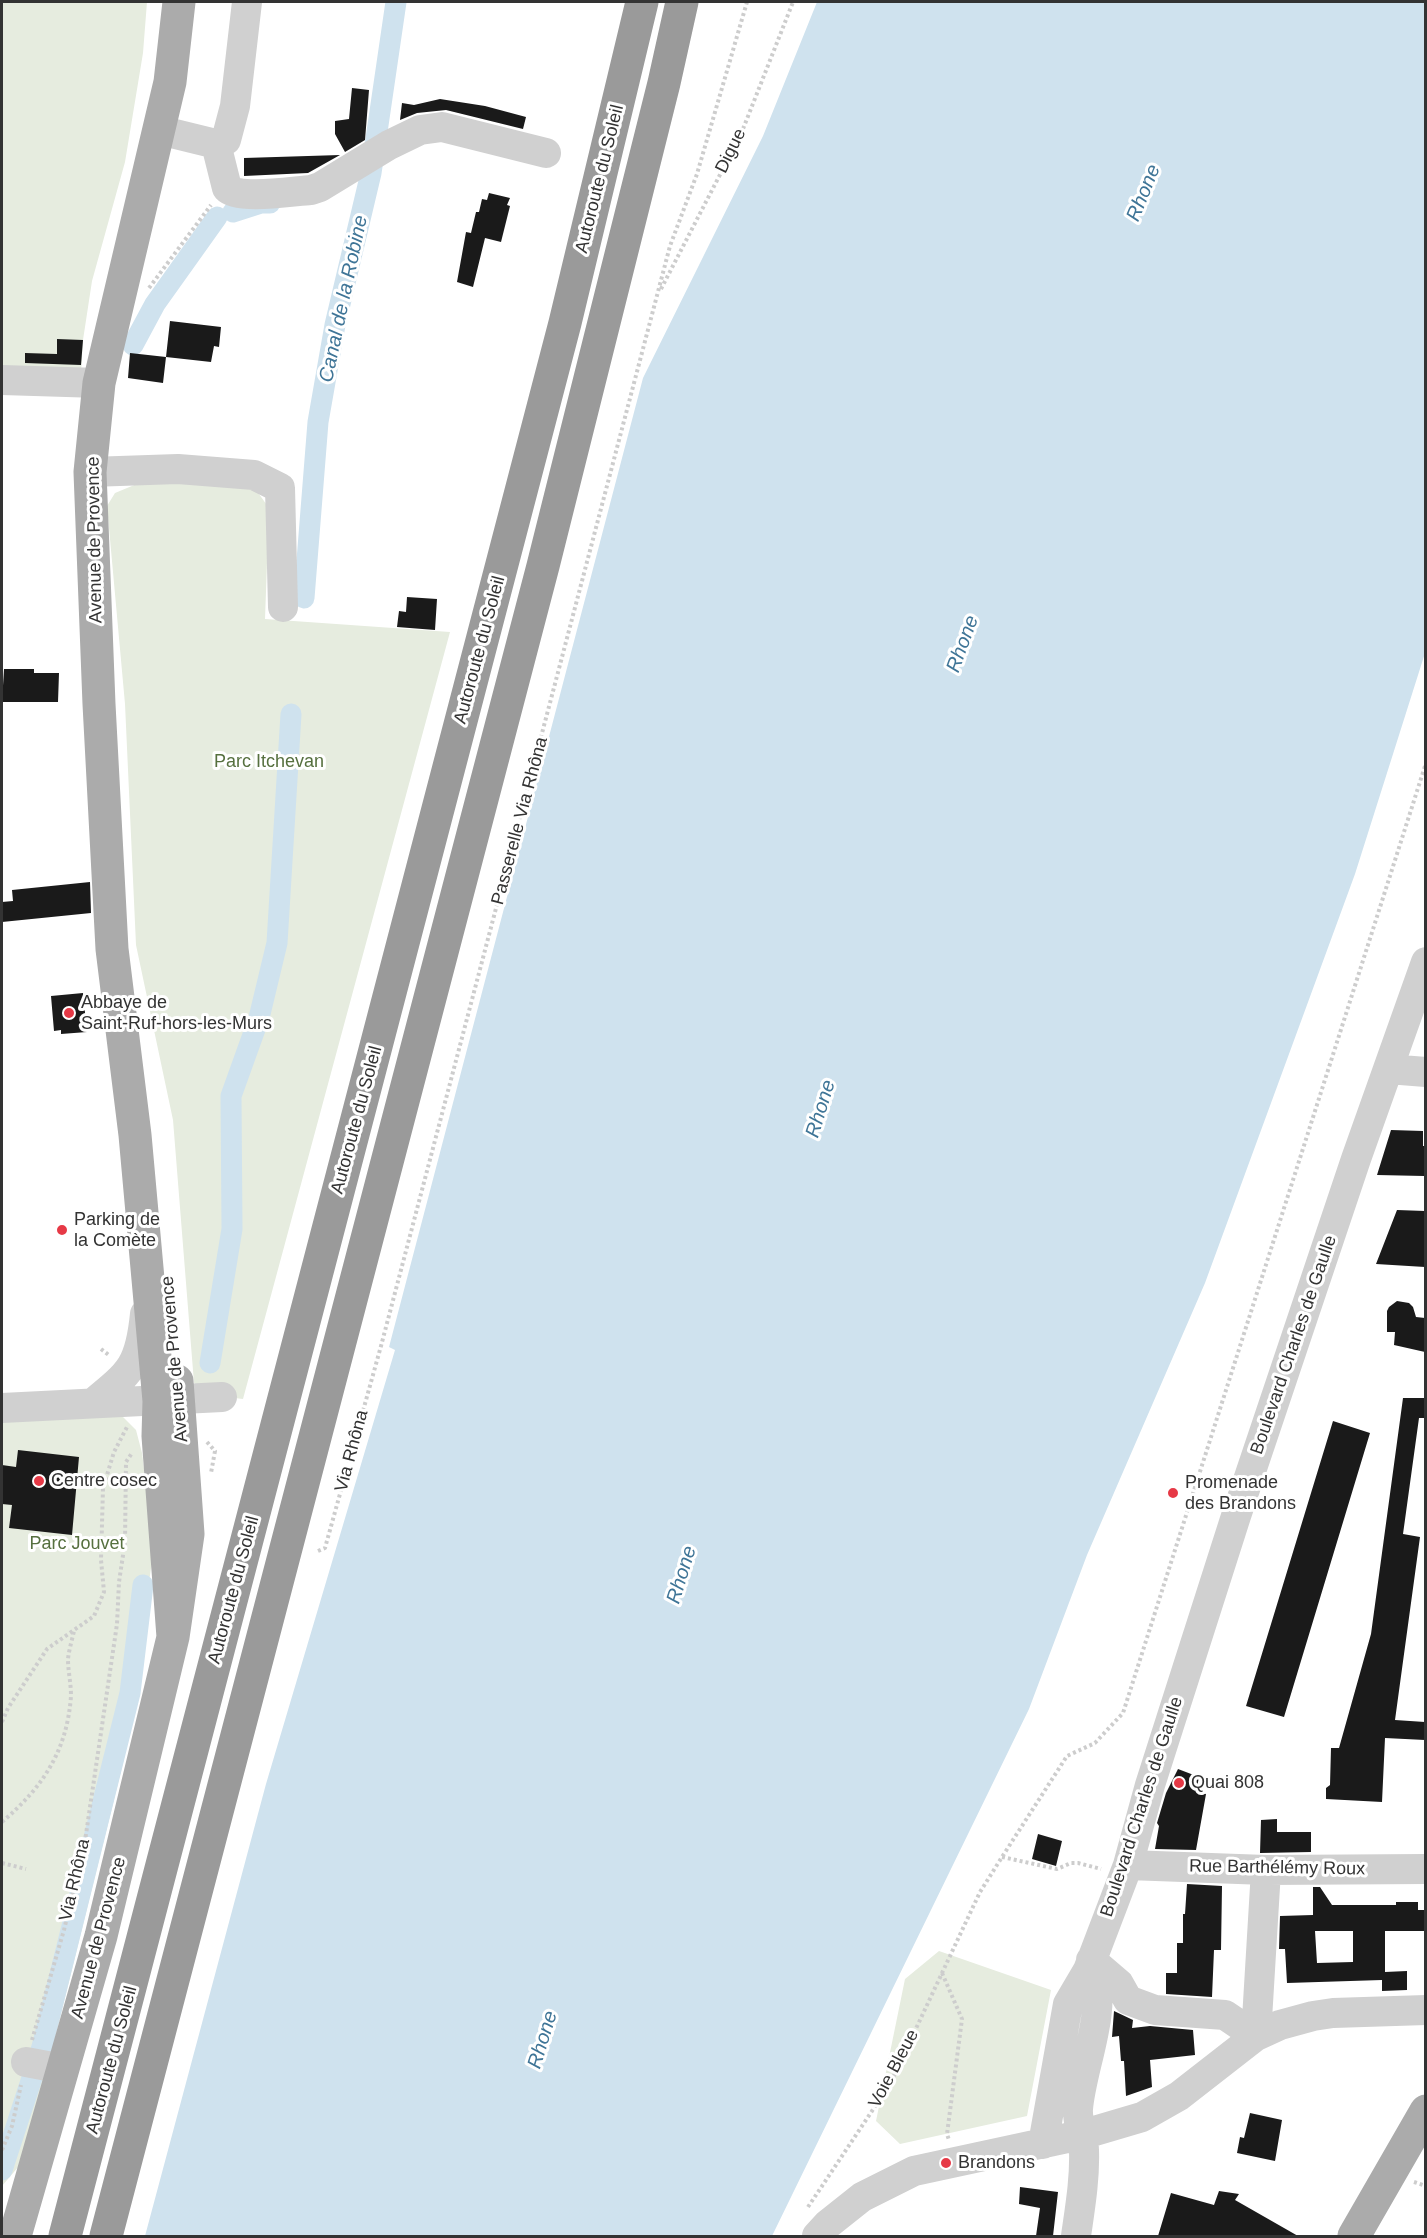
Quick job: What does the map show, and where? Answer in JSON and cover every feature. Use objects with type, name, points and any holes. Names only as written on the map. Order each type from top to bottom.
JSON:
[{"type":"highway","name":"Autoroute du Soleil","points":[[65,2236],[562,334],[642,2]]},
{"type":"highway","points":[[106,2236],[549,543],[664,83],[682,2]]},
{"type":"main road","name":"Avenue de Provence","points":[[15,2236],[14,2200],[63,2069],[101,1936],[173,1637],[188,1534],[169,1400],[148,1278],[135,1135],[114,978],[99,704],[90,472],[99,383],[170,82],[179,2]]},
{"type":"main road","name":"Avenue de Provence","points":[[114,978],[134,1031],[152,1099],[169,1400],[158,1445],[173,1637]]},
{"type":"main road","points":[[1354,2236],[1425,2111]]},
{"type":"main road","points":[[2,2235],[15,2236]]},
{"type":"street","points":[[159,130],[216,144],[226,140],[235,106],[247,2]]},
{"type":"street","points":[[216,144],[226,188],[231,193],[245,194],[311,190],[320,187],[389,145],[420,130],[442,127],[546,153]]},
{"type":"street","points":[[2,380],[99,383]]},
{"type":"street","points":[[90,472],[178,469],[254,475],[280,488],[283,607]]},
{"type":"street","name":"Boulevard Charles de Gaulle","points":[[1043,2144],[1068,2004],[1090,1965],[1128,1865],[1150,1785],[1236,1516],[1425,962]]},
{"type":"street","points":[[1388,1069],[1425,1072]]},
{"type":"street","name":"Avenue de Provence","points":[[93,1403],[129,1371],[138,1357],[143,1335],[148,1278]]},
{"type":"street","points":[[2,1408],[222,1397]]},
{"type":"street","name":"Rue Barthélémy Roux","points":[[1128,1865],[1266,1870],[1425,1869]]},
{"type":"street","points":[[1256,2036],[1266,1870]]},
{"type":"street","points":[[1090,1965],[1119,1984],[1128,2000],[1155,2010],[1225,2015],[1256,2036]]},
{"type":"street","points":[[1076,2236],[1084,2147],[1078,2110],[1094,2028],[1097,1998],[1097,1981],[1090,1965]]},
{"type":"street","points":[[817,2236],[828,2224],[862,2198],[914,2171],[1081,2135],[1142,2117],[1163,2106],[1256,2036],[1313,2016],[1419,2015]]},
{"type":"street","points":[[26,2062],[63,2069]]},
{"type":"path","points":[[658,295],[670,246],[697,174],[747,2]]},
{"type":"path","name":"Digue","points":[[658,295],[741,134],[793,2]]},
{"type":"path","points":[[144,295],[215,200]]},
{"type":"path","name":"Passerelle Via Rhôna","points":[[381,1346],[658,295]]},
{"type":"path","name":"Voie Bleue","points":[[808,2208],[890,2084],[980,1892],[1066,1756],[1095,1743],[1123,1713],[1425,763]]},
{"type":"path","name":"Via Rhôna","points":[[318,1551],[325,1548],[381,1346]]},
{"type":"path","points":[[2,1722],[8,1708],[47,1649],[94,1616],[104,1592],[101,1560],[103,1488],[114,1452],[129,1423]]},
{"type":"path","name":"Via Rhôna","points":[[2,2150],[12,2126],[26,2062],[64,1930],[85,1841],[117,1624],[124,1542],[126,1462],[134,1449],[158,1445]]},
{"type":"path","points":[[2,1822],[19,1807],[53,1765],[61,1747],[68,1726],[71,1693],[68,1658],[74,1630]]},
{"type":"path","points":[[1002,1857],[1057,1869],[1071,1863],[1106,1870],[1128,1865]]},
{"type":"path","points":[[2,1863],[26,1869]]},
{"type":"path","points":[[942,1972],[962,2019],[947,2134],[954,2161]]},
{"type":"green space","points":[[2,2],[147,2],[143,53],[125,162],[92,281],[83,340],[81,374],[2,371]]},
{"type":"green space","name":"Parc Itchevan","points":[[144,481],[254,487],[269,508],[265,619],[450,632],[243,1399],[218,1396],[194,1383],[173,1120],[136,945],[125,704],[107,506],[115,493]]},
{"type":"green space","name":"Parc Jouvet","points":[[120,1414],[136,1430],[142,1453],[154,1547],[124,1759],[25,2159],[2,2186],[2,1421]]},
{"type":"green space","points":[[939,1951],[1051,1990],[1027,2116],[900,2144],[876,2121],[905,1979]]},
{"type":"water","name":"Rhone","points":[[817,2],[1425,2],[1425,653],[1355,874],[1205,1283],[1087,1555],[1029,1709],[772,2236],[145,2236],[266,1784],[395,1350],[389,1347],[643,378],[763,136]]},
{"type":"building","points":[[352,88],[369,90],[365,140],[345,152],[335,134],[335,121],[349,119]]},
{"type":"building","points":[[440,99],[485,106],[526,117],[523,129],[446,110],[417,113],[400,120],[402,103],[414,105]]},
{"type":"building","points":[[340,155],[308,173],[244,176],[244,158]]},
{"type":"building","points":[[489,193],[510,198],[507,205],[510,206],[501,242],[485,238],[473,287],[457,282],[466,232],[471,233],[476,212],[479,212],[482,199],[487,200]]},
{"type":"building","points":[[170,321],[221,327],[219,347],[214,346],[211,362],[166,357]]},
{"type":"building","points":[[57,339],[83,340],[81,365],[25,363],[25,353],[57,354]]},
{"type":"building","points":[[130,353],[166,357],[163,383],[128,378]]},
{"type":"building","points":[[407,597],[437,599],[435,630],[397,627],[399,611],[406,612]]},
{"type":"building","points":[[4,669],[34,669],[34,673],[59,673],[58,702],[2,702]]},
{"type":"building","points":[[90,882],[91,913],[2,922],[2,902],[13,901],[12,890]]},
{"type":"building","name":"Abbaye de Saint-Ruf-hors-les-Murs","points":[[83,993],[87,1032],[61,1034],[61,1030],[54,1031],[51,996]]},
{"type":"building","points":[[1391,1130],[1423,1131],[1424,1176],[1377,1175]]},
{"type":"building","points":[[1397,1210],[1425,1211],[1425,1267],[1376,1264]]},
{"type":"building","points":[[1397,1301],[1409,1303],[1416,1317],[1425,1318],[1425,1352],[1394,1345],[1395,1332],[1387,1332],[1387,1311]]},
{"type":"building","points":[[1403,1398],[1425,1398],[1425,1418],[1419,1418],[1403,1534],[1420,1537],[1395,1720],[1425,1722],[1425,1740],[1385,1738],[1382,1802],[1326,1799],[1326,1788],[1330,1785],[1331,1748],[1339,1748],[1371,1634]]},
{"type":"building","points":[[1333,1421],[1370,1433],[1284,1717],[1246,1706]]},
{"type":"building","name":"Centre cosec","points":[[18,1450],[79,1457],[72,1535],[9,1528],[12,1505],[2,1504],[2,1465],[16,1467]]},
{"type":"building","points":[[1178,1769],[1199,1777],[1196,1792],[1206,1794],[1196,1850],[1155,1849],[1159,1826],[1157,1823],[1166,1793]]},
{"type":"building","points":[[1277,1819],[1277,1832],[1311,1832],[1311,1852],[1260,1853],[1261,1820]]},
{"type":"building","points":[[1038,1834],[1062,1841],[1056,1866],[1032,1859]]},
{"type":"building","points":[[1187,1884],[1222,1886],[1221,1950],[1214,1950],[1212,1997],[1166,1994],[1166,1973],[1177,1973],[1177,1943],[1183,1943],[1183,1914],[1185,1914]]},
{"type":"building","points":[[1313,1887],[1320,1887],[1332,1905],[1396,1905],[1396,1902],[1418,1902],[1418,1910],[1425,1910],[1425,1931],[1385,1931],[1385,1972],[1407,1971],[1407,1990],[1382,1991],[1382,1980],[1287,1983],[1285,1949],[1279,1949],[1280,1916],[1313,1915]],"holes":[[[1315,1931],[1353,1931],[1353,1962],[1317,1963]]]},
{"type":"building","points":[[1114,2011],[1133,2020],[1132,2028],[1150,2026],[1193,2030],[1195,2055],[1150,2060],[1152,2087],[1126,2096],[1124,2061],[1121,2061],[1119,2036],[1112,2037]]},
{"type":"building","points":[[1250,2113],[1282,2120],[1275,2161],[1237,2153],[1240,2137],[1244,2138]]},
{"type":"building","points":[[1020,2187],[1058,2192],[1053,2236],[1036,2236],[1040,2208],[1019,2204]]},
{"type":"building","points":[[1219,2191],[1239,2194],[1235,2200],[1298,2236],[1158,2236],[1171,2193],[1214,2205]]},
{"type":"waterway","name":"Canal de la Robine","points":[[304,598],[318,422],[335,325],[371,173],[396,2]]},
{"type":"waterway","points":[[233,212],[261,203],[270,203]]},
{"type":"waterway","points":[[133,345],[155,304],[217,217]]},
{"type":"waterway","name":"Canal de la Robine","points":[[210,1363],[232,1229],[231,1096],[259,1018],[277,943],[291,714]]},
{"type":"waterway","points":[[2,2170],[42,2047],[130,1693],[143,1585]]},
{"type":"place","name":"Abbaye de Saint-Ruf-hors-les-Murs","points":[[69,1013]]},
{"type":"place","name":"Parking de la Comète","points":[[62,1230]]},
{"type":"place","name":"Centre cosec","points":[[39,1481]]},
{"type":"place","name":"Promenade des Brandons","points":[[1173,1493]]},
{"type":"place","name":"Quai 808","points":[[1179,1783]]},
{"type":"place","name":"Brandons","points":[[946,2163]]}]
